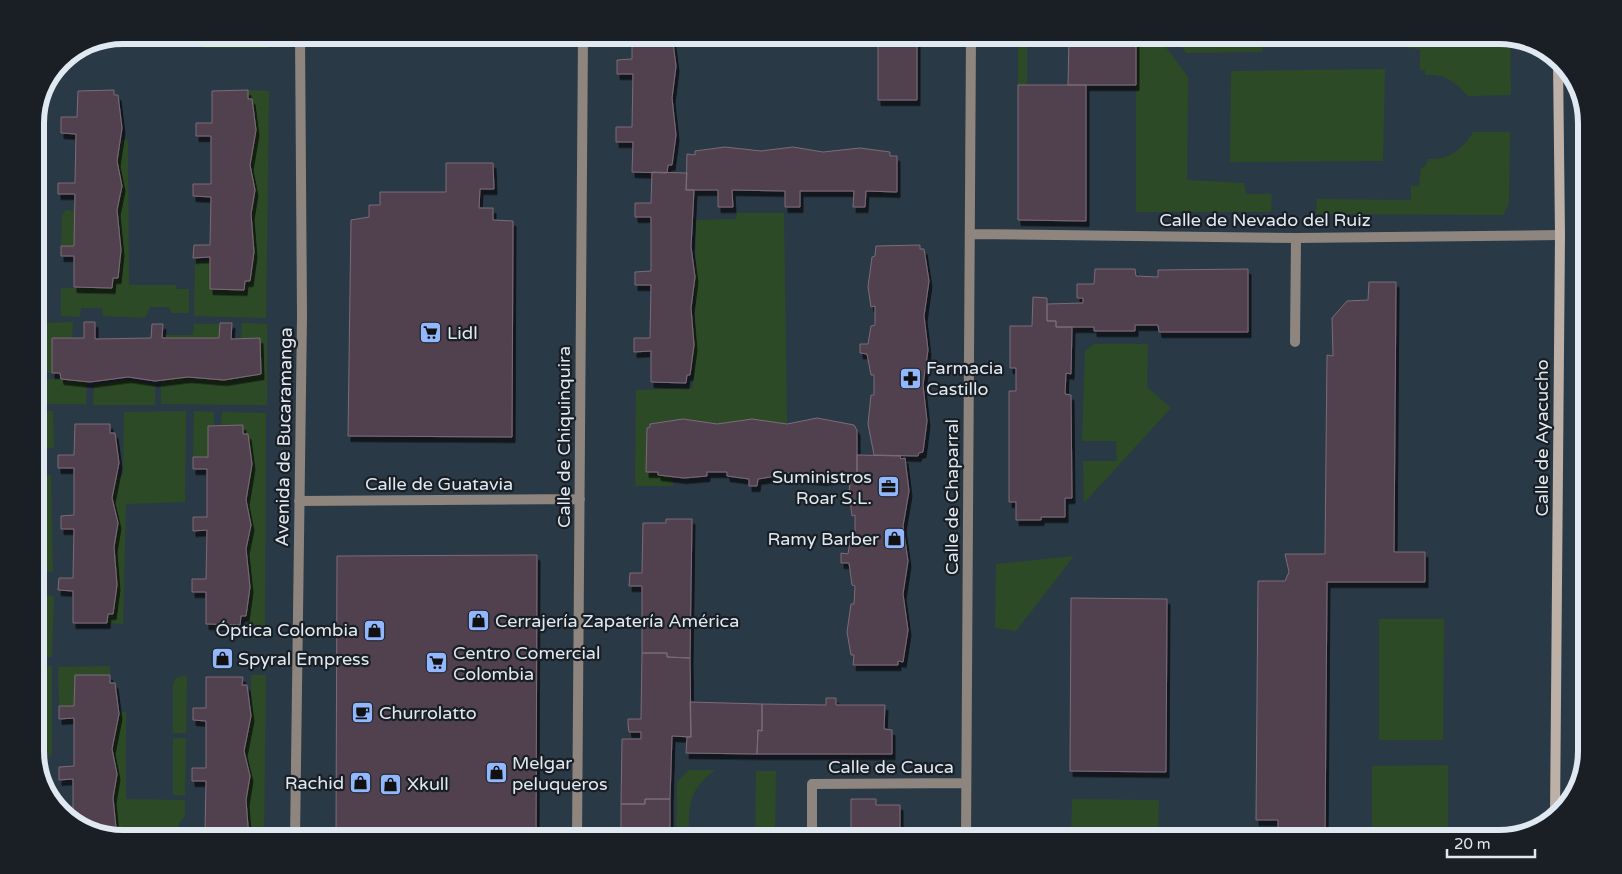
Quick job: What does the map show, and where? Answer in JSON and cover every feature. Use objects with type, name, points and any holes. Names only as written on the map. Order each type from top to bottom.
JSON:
[{"type":"main road","name":"Calle de Ayacucho","points":[[1555,807],[1560,235],[1558,70]]},
{"type":"street","name":"Avenida de Bucaramanga","points":[[295,830],[302,316],[300,44]]},
{"type":"street","name":"Calle de Chiquinquira","points":[[577,830],[583,44]]},
{"type":"street","name":"Calle de Chaparral","points":[[966,830],[971,44]]},
{"type":"street","name":"Calle de Nevado del Ruiz","points":[[970,234],[1296,238],[1560,235]]},
{"type":"street","points":[[1296,238],[1296,338]]},
{"type":"street","name":"Calle de Guatavia","points":[[299,501],[580,500]]},
{"type":"street","name":"Calle de Cauca","points":[[812,830],[812,784],[966,783]]},
{"type":"green space","points":[[202,44],[268,44],[268,48],[202,48]]},
{"type":"green space","points":[[1018,44],[1027,44],[1027,85],[1018,85]]},
{"type":"green space","points":[[1136,44],[1164,44],[1188,77],[1187,180],[1244,183],[1246,194],[1272,194],[1271,212],[1136,212]]},
{"type":"green space","points":[[1180,44],[1263,44],[1262,52],[1186,53]]},
{"type":"green space","points":[[1408,44],[1510,44],[1511,95],[1468,96],[1444,77],[1425,75],[1425,70],[1420,70],[1420,49],[1408,48]]},
{"type":"green space","points":[[1385,69],[1383,161],[1230,162],[1231,71]]},
{"type":"green space","points":[[248,90],[269,91],[266,318],[194,316],[195,261],[210,261],[210,289],[244,290],[245,281],[250,281],[254,252],[250,165],[256,130],[252,100],[248,99]]},
{"type":"green space","points":[[1473,132],[1510,132],[1509,204],[1503,215],[1316,214],[1317,199],[1411,200],[1411,186],[1419,186],[1421,168],[1426,166],[1428,159],[1442,158],[1454,153]]},
{"type":"green space","points":[[120,140],[128,140],[129,285],[176,285],[176,289],[189,289],[189,313],[172,313],[169,307],[150,307],[145,318],[103,316],[102,308],[81,308],[80,317],[61,316],[61,288],[112,288],[113,278],[118,278],[121,250],[117,210],[122,186],[117,161]]},
{"type":"green space","points":[[75,194],[74,246],[61,246],[62,216],[66,210],[73,211]]},
{"type":"green space","points":[[737,213],[784,213],[787,424],[752,419],[717,424],[683,419],[650,424],[650,427],[647,428],[646,472],[658,472],[658,475],[672,477],[673,486],[635,486],[636,390],[693,388],[696,220],[736,219]]},
{"type":"green space","points":[[73,322],[72,338],[52,338],[52,373],[44,372],[44,323]]},
{"type":"green space","points":[[242,323],[267,324],[267,405],[161,404],[161,380],[188,377],[224,380],[261,374],[260,338],[241,338]]},
{"type":"green space","points":[[194,324],[219,324],[219,338],[162,338],[162,335],[193,335]]},
{"type":"green space","points":[[1094,344],[1148,344],[1147,387],[1171,408],[1084,503],[1083,461],[1117,461],[1116,441],[1082,441],[1085,351]]},
{"type":"green space","points":[[44,379],[87,382],[86,404],[44,404]]},
{"type":"green space","points":[[125,380],[155,384],[155,405],[93,405],[94,385]]},
{"type":"green space","points":[[44,410],[53,411],[54,448],[44,449]]},
{"type":"green space","points":[[186,411],[185,502],[126,504],[123,624],[107,623],[108,614],[113,614],[117,585],[114,547],[118,523],[112,498],[117,475],[123,476],[124,412]]},
{"type":"green space","points":[[194,411],[214,412],[214,426],[208,426],[208,457],[193,457]]},
{"type":"green space","points":[[222,412],[266,413],[265,626],[247,625],[246,616],[250,587],[246,549],[251,525],[246,500],[252,464],[248,434],[243,434],[243,425],[221,425]]},
{"type":"green space","points":[[44,474],[51,475],[53,572],[44,572]]},
{"type":"green space","points":[[1074,556],[1016,631],[995,628],[996,564]]},
{"type":"green space","points":[[44,595],[54,596],[52,657],[44,657]]},
{"type":"green space","points":[[1379,619],[1444,619],[1443,740],[1379,740]]},
{"type":"green space","points":[[44,666],[52,666],[52,755],[44,757]]},
{"type":"green space","points":[[110,666],[110,675],[75,675],[74,706],[59,706],[58,667]]},
{"type":"green space","points":[[187,675],[186,733],[173,733],[173,684],[176,678]]},
{"type":"green space","points":[[251,675],[266,675],[264,830],[248,830],[246,800],[250,776],[244,751],[251,716]]},
{"type":"green space","points":[[119,712],[126,712],[126,799],[185,800],[185,816],[178,825],[178,830],[116,830],[113,798],[117,774],[112,749]]},
{"type":"green space","points":[[173,738],[186,738],[185,795],[173,795]]},
{"type":"green space","points":[[1448,765],[1448,830],[1372,830],[1372,766]]},
{"type":"green space","points":[[689,770],[715,770],[694,792],[690,808],[689,830],[676,830],[677,782]]},
{"type":"green space","points":[[756,771],[776,771],[775,830],[755,830]]},
{"type":"green space","points":[[1072,799],[1159,800],[1158,830],[1071,830]]},
{"type":"green space","points":[[1274,829],[1274,830],[1218,830]]},
{"type":"building","points":[[632,44],[673,44],[676,66],[672,98],[676,135],[672,165],[668,165],[667,173],[632,172],[633,142],[616,142],[616,127],[632,127],[633,74],[617,74],[617,60],[632,59]]},
{"type":"building","points":[[878,44],[917,44],[917,100],[878,100]]},
{"type":"building","points":[[1069,44],[1136,44],[1136,85],[1068,85]]},
{"type":"building","points":[[1018,85],[1086,85],[1086,221],[1018,220]]},
{"type":"building","points":[[114,90],[114,95],[118,95],[122,128],[117,161],[122,186],[117,210],[121,250],[118,278],[113,278],[112,288],[74,287],[74,256],[61,256],[61,246],[74,246],[75,194],[58,194],[58,183],[75,183],[76,134],[61,133],[61,117],[77,117],[78,91]]},
{"type":"building","points":[[248,90],[248,99],[252,99],[256,130],[250,165],[255,190],[251,214],[254,252],[250,281],[245,281],[244,290],[210,289],[210,257],[193,258],[194,245],[210,245],[211,197],[193,196],[193,184],[211,184],[211,136],[196,136],[196,123],[212,123],[212,91]]},
{"type":"building","points":[[725,147],[761,151],[793,147],[823,152],[860,148],[890,152],[890,156],[897,156],[897,192],[866,191],[865,207],[853,207],[854,191],[800,191],[800,207],[785,207],[785,191],[732,190],[733,207],[718,207],[718,190],[686,190],[687,154],[695,155],[695,151]]},
{"type":"building","name":"Lidl","points":[[446,163],[493,163],[494,189],[480,189],[479,208],[493,208],[493,220],[513,221],[512,437],[348,436],[351,220],[369,217],[369,205],[380,205],[380,192],[446,192]]},
{"type":"building","points":[[652,172],[687,173],[686,190],[694,190],[691,247],[695,277],[691,308],[694,345],[690,375],[687,375],[686,383],[651,382],[651,351],[634,352],[634,338],[650,338],[651,285],[635,285],[635,272],[651,271],[651,217],[635,217],[635,203],[651,203]]},
{"type":"building","points":[[920,245],[920,249],[924,249],[929,281],[924,316],[928,350],[923,385],[927,421],[923,452],[919,453],[918,456],[874,455],[868,424],[871,395],[874,395],[874,375],[871,375],[867,354],[860,353],[860,344],[868,344],[871,326],[875,325],[875,306],[871,307],[868,287],[872,257],[875,256],[876,246]]},
{"type":"building","points":[[1095,269],[1135,269],[1136,276],[1158,277],[1158,270],[1248,269],[1248,332],[1159,332],[1158,325],[1135,325],[1135,331],[1094,331],[1094,327],[1056,327],[1056,321],[1047,321],[1047,304],[1083,303],[1083,298],[1077,298],[1077,284],[1094,284]]},
{"type":"building","points":[[1369,282],[1396,282],[1394,552],[1425,552],[1425,582],[1327,582],[1325,830],[1278,830],[1278,820],[1256,820],[1258,581],[1285,581],[1289,572],[1285,554],[1325,554],[1327,355],[1333,356],[1332,318],[1347,301],[1368,300]]},
{"type":"building","points":[[1033,297],[1047,298],[1047,321],[1056,321],[1056,327],[1072,327],[1071,374],[1066,373],[1065,394],[1071,395],[1072,498],[1065,498],[1065,517],[1041,517],[1041,520],[1016,520],[1016,502],[1009,502],[1009,391],[1016,391],[1016,368],[1010,368],[1010,326],[1032,326]]},
{"type":"building","points":[[84,322],[95,322],[95,339],[151,338],[152,324],[163,324],[162,338],[219,338],[220,323],[232,323],[231,339],[260,338],[261,374],[224,380],[188,377],[155,381],[128,377],[90,382],[61,379],[60,373],[52,373],[52,338],[84,338]]},
{"type":"building","points":[[817,418],[854,425],[857,430],[857,474],[846,473],[846,476],[823,480],[796,477],[796,473],[776,473],[777,476],[758,479],[757,486],[749,486],[749,479],[727,476],[727,472],[707,472],[707,476],[684,478],[658,475],[658,472],[646,472],[647,428],[650,427],[650,424],[683,419],[717,424],[752,419],[787,424]]},
{"type":"building","points":[[75,424],[110,424],[110,433],[115,433],[119,463],[112,498],[118,523],[114,547],[117,585],[113,614],[108,614],[107,623],[73,623],[73,591],[58,590],[59,578],[73,578],[74,529],[61,529],[61,516],[74,515],[74,468],[58,468],[58,455],[74,455]]},
{"type":"building","points":[[243,425],[243,434],[248,434],[252,464],[246,500],[251,525],[246,549],[250,587],[246,616],[241,616],[240,625],[206,624],[206,592],[192,592],[192,579],[206,579],[207,530],[193,531],[193,517],[207,517],[207,469],[193,469],[193,457],[208,457],[208,426]]},
{"type":"building","points":[[857,455],[900,456],[901,459],[905,458],[909,491],[903,526],[908,561],[903,594],[908,630],[903,662],[898,661],[898,665],[853,665],[854,655],[851,655],[847,632],[851,604],[854,604],[855,586],[852,585],[849,563],[841,563],[841,553],[848,554],[851,536],[855,534],[855,515],[852,516],[849,492],[851,473],[857,474]]},
{"type":"building","points":[[666,519],[692,519],[690,658],[667,657],[667,653],[642,653],[642,586],[629,586],[630,573],[642,573],[643,523],[666,523]]},
{"type":"building","name":"Centro Comercial Colombia","points":[[537,555],[536,830],[336,830],[337,556]]},
{"type":"building","points":[[1071,598],[1167,599],[1166,772],[1070,771]]},
{"type":"building","points":[[642,653],[667,653],[667,657],[690,658],[691,737],[672,736],[670,799],[645,799],[645,804],[621,804],[622,739],[641,739],[641,732],[629,732],[628,719],[641,719]]},
{"type":"building","points":[[75,675],[110,675],[110,683],[115,683],[119,714],[112,749],[117,774],[113,798],[116,830],[97,826],[73,812],[73,779],[59,780],[59,767],[74,766],[74,718],[59,719],[59,706],[74,706]]},
{"type":"building","points":[[206,677],[243,677],[242,685],[247,685],[251,716],[244,751],[250,776],[246,800],[248,830],[205,830],[206,781],[192,781],[192,768],[206,768],[206,721],[193,720],[193,708],[206,708]]},
{"type":"building","points":[[826,698],[836,698],[836,705],[885,705],[884,729],[892,730],[892,754],[757,754],[758,730],[762,731],[762,704],[826,705]]},
{"type":"building","points":[[690,702],[762,704],[762,731],[758,730],[757,754],[686,753],[687,737],[691,737]]},
{"type":"building","points":[[645,799],[670,799],[670,830],[621,830],[621,804],[645,804]]},
{"type":"building","points":[[851,799],[876,799],[876,805],[900,805],[900,830],[851,830]]},
{"type":"place","name":"Lidl","points":[[431,333]]},
{"type":"place","name":"Farmacia Castillo","points":[[910,378]]},
{"type":"place","name":"Suministros Roar S.L.","points":[[888,487]]},
{"type":"place","name":"Ramy Barber","points":[[895,539]]},
{"type":"place","name":"Cerrajería Zapatería América","points":[[479,621]]},
{"type":"place","name":"Óptica Colombia","points":[[374,630]]},
{"type":"place","name":"Spyral Empress","points":[[222,659]]},
{"type":"place","name":"Centro Comercial Colombia","points":[[437,663]]},
{"type":"place","name":"Churrolatto","points":[[363,713]]},
{"type":"place","name":"Melgar peluqueros","points":[[496,773]]},
{"type":"place","name":"Rachid","points":[[360,783]]},
{"type":"place","name":"Xkull","points":[[391,784]]}]
